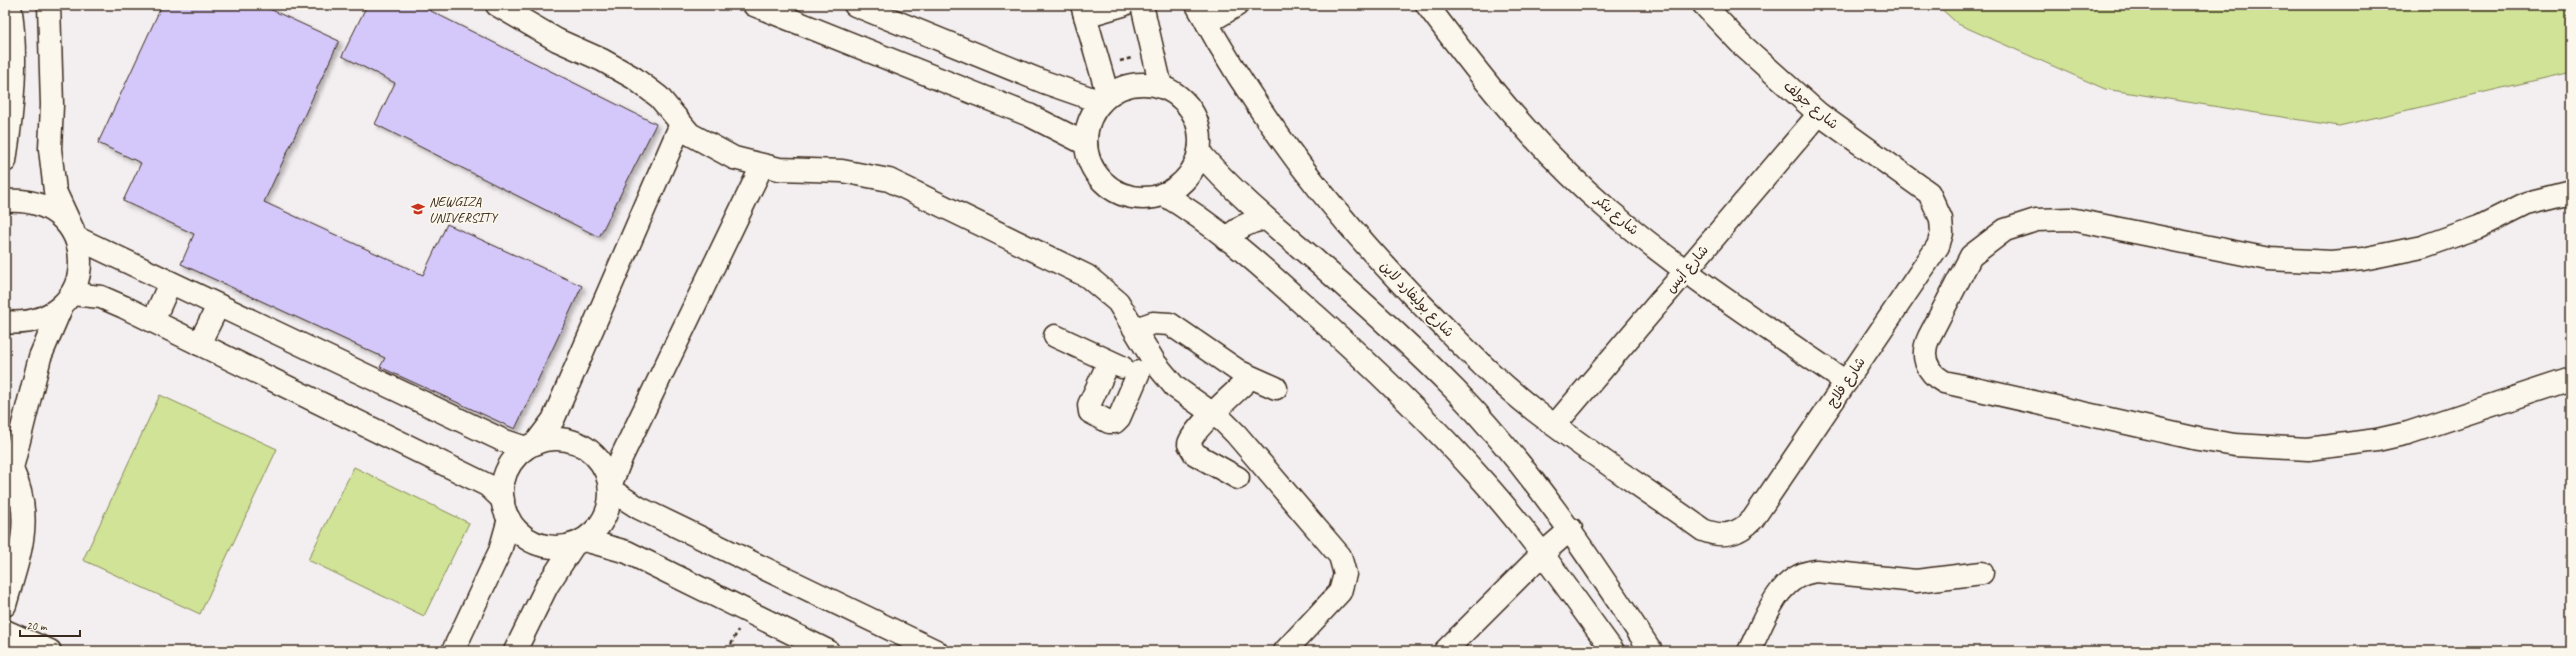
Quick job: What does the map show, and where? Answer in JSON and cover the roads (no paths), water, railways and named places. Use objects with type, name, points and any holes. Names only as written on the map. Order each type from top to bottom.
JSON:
[{"type":"street","points":[[5,161],[14,105],[14,50],[10,5]]},
{"type":"street","points":[[5,496],[40,357],[79,276],[81,257],[75,234],[55,192],[50,149],[52,105],[49,5]]},
{"type":"street","points":[[497,5],[557,40],[602,60],[634,78],[659,97],[690,134],[709,147],[734,158],[762,166],[842,170],[889,180],[1087,276],[1118,302],[1163,374],[1175,386],[1236,434],[1340,556],[1344,564],[1345,574],[1340,592],[1285,651]]},
{"type":"street","points":[[754,5],[1029,115],[1086,144]]},
{"type":"street","points":[[855,5],[1044,82],[1104,99]]},
{"type":"street","points":[[1104,99],[1083,10],[1123,5]]},
{"type":"street","points":[[1142,5],[1161,87]]},
{"type":"street","points":[[1202,14],[1237,5]]},
{"type":"street","name":"شارع بنكر","points":[[1427,5],[1476,72],[1540,144],[1610,211],[1685,272],[1846,382]]},
{"type":"street","name":"شارع جولف","points":[[1704,5],[1742,45],[1818,114],[1929,193]]},
{"type":"street","name":"شارع بوليفارد لاين","points":[[1202,14],[1260,108],[1308,174],[1359,237],[1414,298],[1472,355],[1533,409],[1703,530]]},
{"type":"street","points":[[1139,84],[1161,87],[1184,101],[1192,112],[1200,138],[1199,152],[1194,166],[1186,178],[1163,194],[1137,197],[1112,188],[1094,169],[1086,144],[1087,129],[1092,115],[1104,99],[1128,86],[1139,84]]},
{"type":"street","name":"شارع أيس","points":[[1555,425],[1818,114]]},
{"type":"street","points":[[453,651],[500,550],[506,509],[505,477],[517,456],[531,446],[554,420],[681,124]]},
{"type":"street","points":[[1199,152],[1264,219],[1358,298],[1455,390],[1501,439],[1571,529],[1651,651]]},
{"type":"street","points":[[515,651],[547,586],[579,542],[602,524],[607,513],[611,488],[622,456],[762,166]]},
{"type":"street","points":[[2571,192],[2528,203],[2472,229],[2422,247],[2363,259],[2332,262],[2269,259],[2070,219],[2036,220],[2005,230],[1971,256],[1929,338],[1924,352],[1925,359],[1931,373],[1944,382],[2198,439],[2272,448],[2308,449],[2377,440],[2433,425],[2571,378]]},
{"type":"street","name":"شارع فلاج","points":[[1703,530],[1713,534],[1725,535],[1736,533],[1746,527],[1938,246],[1942,233],[1941,219],[1929,193]]},
{"type":"street","points":[[1163,194],[1188,209],[1282,284],[1384,378],[1484,482],[1542,554],[1613,651]]},
{"type":"street","points":[[5,201],[24,199],[43,204],[60,215],[75,234],[170,283],[502,440],[531,446],[560,440],[583,446],[601,463],[611,488],[639,508],[936,651]]},
{"type":"street","points":[[1226,239],[1237,229],[1250,222],[1264,219]]},
{"type":"street","points":[[153,321],[170,283]]},
{"type":"street","points":[[5,322],[23,324],[43,319],[67,301],[101,297],[487,485],[506,509],[515,528],[532,541],[552,547],[579,542],[627,552],[828,651]]},
{"type":"street","points":[[200,344],[218,306]]},
{"type":"street","points":[[1135,329],[1153,323],[1162,322],[1176,327],[1250,378],[1276,388]]},
{"type":"street","points":[[1055,336],[1110,362],[1139,372],[1163,374]]},
{"type":"street","points":[[1110,362],[1089,405],[1090,412],[1109,422],[1115,422],[1119,418],[1139,372]]},
{"type":"street","points":[[1238,478],[1195,454],[1190,448],[1190,440],[1212,414],[1250,378]]},
{"type":"street","points":[[5,605],[22,547],[25,526],[23,499],[12,469]]},
{"type":"street","points":[[1445,651],[1542,554],[1571,529]]},
{"type":"street","points":[[1749,651],[1781,590],[1796,576],[1806,572],[1816,571],[1916,581],[1982,573]]},
{"type":"street","points":[[5,631],[50,651]]},
{"type":"place","name":"NEWGIZA UNIVERSITY","points":[[418,209]]}]
